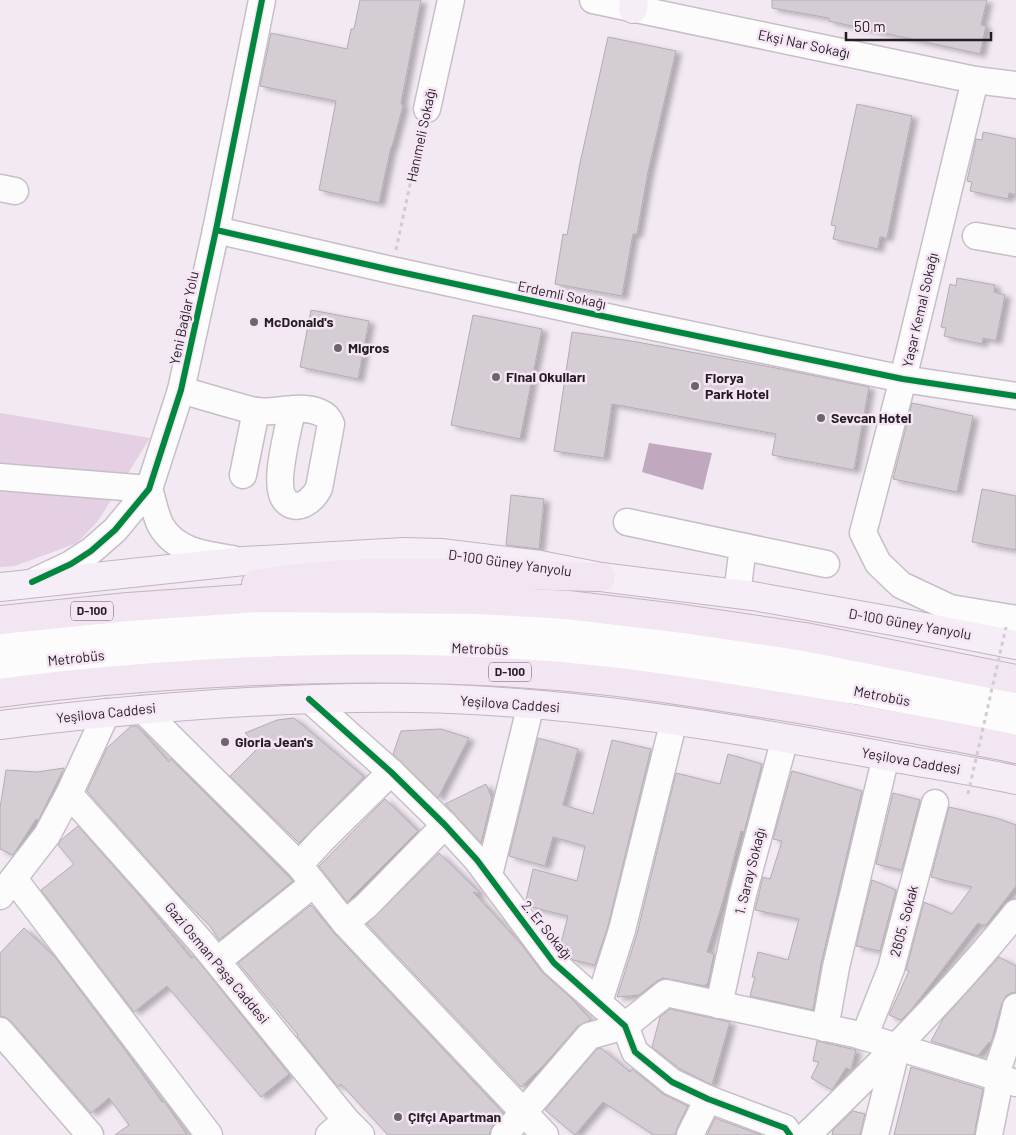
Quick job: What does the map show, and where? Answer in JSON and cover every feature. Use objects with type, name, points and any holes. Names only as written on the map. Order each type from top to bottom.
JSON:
[{"type":"highway","points":[[184,604],[215,591],[279,580],[363,574],[602,576]]},
{"type":"highway","name":"D-100","points":[[0,620],[128,607],[258,598],[478,600],[568,605],[684,619],[805,637],[1016,679]]},
{"type":"highway","name":"D-100","points":[[0,693],[110,681],[290,670],[395,669],[512,672],[600,680],[707,694],[849,717],[1016,749]]},
{"type":"main road","name":"D-100 Güney Yanyolu","points":[[0,587],[32,582],[244,561],[404,552],[441,553],[540,565],[602,576],[737,594],[910,624],[1013,630]]},
{"type":"main road","name":"Yeşilova Caddesi","points":[[0,725],[107,712],[224,702],[416,698],[531,704],[674,720],[1016,780]]},
{"type":"street","name":"Yeni Bağlar Yolu","points":[[32,582],[72,564],[91,551],[115,530],[149,489],[181,390],[216,230],[262,0]]},
{"type":"street","name":"Hanımeli Sokağı","points":[[426,109],[451,0]]},
{"type":"street","name":"Ekşi Nar Sokağı","points":[[593,0],[634,4],[974,80],[1016,85]]},
{"type":"street","name":"Yaşar Kemal Sokağı","points":[[974,80],[903,380],[863,533],[878,563],[901,586],[950,608],[1013,630]]},
{"type":"street","name":"Erdemli Sokağı","points":[[216,230],[391,270],[903,380],[1016,396]]},
{"type":"street","points":[[976,236],[1016,243]]},
{"type":"street","points":[[181,390],[256,411],[292,409]]},
{"type":"street","points":[[243,475],[256,411]]},
{"type":"street","points":[[0,477],[149,489],[161,525],[170,537],[180,545],[186,549],[213,556],[244,561]]},
{"type":"street","points":[[627,522],[826,564]]},
{"type":"street","points":[[737,594],[743,547]]},
{"type":"street","name":"Metrobüs","points":[[0,642],[235,622],[300,619],[458,624],[585,633],[740,653],[912,680],[1016,699]]},
{"type":"street","name":"Metrobüs","points":[[0,666],[139,652],[288,644],[386,645],[522,650],[856,691],[1016,722]]},
{"type":"street","name":"2. Er Sokağı","points":[[310,699],[445,824],[489,875],[554,963],[626,1026],[635,1052],[672,1082],[708,1099],[785,1128],[790,1135]]},
{"type":"street","points":[[489,875],[531,704]]},
{"type":"street","points":[[142,709],[306,874],[345,923],[522,1113],[545,1135]]},
{"type":"street","points":[[107,712],[69,794],[47,835],[7,887],[209,1135]]},
{"type":"street","points":[[599,1002],[622,930],[674,720]]},
{"type":"street","name":"1. Saray Sokağı","points":[[718,1005],[743,894],[785,738]]},
{"type":"street","points":[[825,1028],[836,967],[886,756]]},
{"type":"street","points":[[218,961],[306,874],[322,840],[391,772]]},
{"type":"street","name":"Gazi Osman Paşa Caddesi","points":[[69,794],[218,961],[345,1130]]},
{"type":"street","name":"2605. Sokak","points":[[864,1037],[891,969],[934,803]]},
{"type":"street","points":[[345,923],[366,906],[445,824]]},
{"type":"street","points":[[806,1135],[897,1047],[989,947],[1016,913]]},
{"type":"street","points":[[504,1135],[589,1036],[626,1026],[666,993],[864,1037],[1003,1079]]},
{"type":"street","points":[[989,1135],[997,1095],[1003,1079],[1009,1036],[1016,1007]]},
{"type":"street","points":[[0,1031],[90,1135]]},
{"type":"street","points":[[875,1135],[897,1047]]},
{"type":"street","points":[[690,1135],[708,1099]]},
{"type":"path","points":[[968,794],[1013,630]]},
{"type":"shaded area","points":[[0,413],[150,438],[98,521],[77,543],[15,566],[0,567]]},
{"type":"shaded area","points":[[649,443],[712,453],[703,490],[642,472]]},
{"type":"building","points":[[360,0],[421,0],[401,103],[403,106],[391,147],[379,203],[319,190],[336,101],[260,86],[271,33],[347,49],[351,29],[354,29]]},
{"type":"building","points":[[772,0],[987,0],[981,25],[986,26],[980,54],[829,21],[829,18],[772,8]]},
{"type":"building","points":[[608,37],[676,51],[648,172],[637,234],[633,234],[622,296],[555,284],[563,234],[567,235],[580,163]]},
{"type":"building","points":[[857,104],[912,116],[887,238],[880,237],[878,249],[833,239],[836,226],[831,225]]},
{"type":"building","points":[[983,132],[1016,139],[1016,195],[1009,193],[1008,199],[970,191],[972,182],[967,181],[976,139],[982,140]]},
{"type":"building","points":[[957,278],[995,285],[994,292],[1005,295],[996,341],[983,338],[982,344],[944,336],[946,328],[941,327],[950,284],[956,286]]},
{"type":"building","points":[[311,310],[369,321],[358,379],[300,367]]},
{"type":"building","name":"Final Okulları","points":[[473,315],[542,329],[520,439],[451,425]]},
{"type":"building","points":[[572,332],[637,342],[869,387],[854,470],[772,455],[776,434],[612,404],[604,458],[554,451]]},
{"type":"building","points":[[912,403],[973,416],[957,492],[893,479]]},
{"type":"building","points":[[982,489],[1016,496],[1016,550],[972,542]]},
{"type":"building","points":[[511,495],[544,499],[539,549],[506,545]]},
{"type":"building","points":[[294,718],[364,777],[299,843],[230,776],[259,747],[245,733],[277,720]]},
{"type":"building","points":[[131,726],[137,726],[169,762],[171,759],[293,881],[219,940],[210,926],[178,894],[87,791],[107,748]]},
{"type":"building","points":[[441,729],[469,738],[438,798],[393,754],[401,731]]},
{"type":"building","points":[[538,738],[578,749],[563,805],[593,814],[612,740],[651,749],[608,926],[595,965],[573,960],[560,946],[568,916],[531,907],[526,900],[533,869],[577,881],[585,846],[553,837],[545,866],[509,856]]},
{"type":"building","points":[[728,754],[762,764],[744,832],[741,831],[723,901],[707,952],[714,954],[708,983],[705,986],[663,978],[639,995],[617,997],[637,934],[676,773],[720,784]]},
{"type":"building","points":[[64,768],[38,821],[36,819],[13,855],[0,849],[0,808],[6,770],[37,772]]},
{"type":"building","points":[[792,771],[862,791],[821,964],[813,1010],[750,996],[755,977],[752,977],[758,952],[788,960],[799,919],[755,910],[763,877],[770,879],[782,841],[773,839]]},
{"type":"building","points":[[486,784],[492,798],[481,843],[445,804]]},
{"type":"building","points":[[893,793],[920,800],[902,870],[876,864]]},
{"type":"building","points":[[385,799],[418,831],[347,902],[319,866]]},
{"type":"building","points":[[949,807],[996,818],[1016,825],[1016,886],[986,925],[978,923],[911,1010],[901,1020],[889,1015],[909,971],[906,970],[924,902],[952,914],[972,887],[931,877]]},
{"type":"building","points":[[78,826],[191,958],[194,956],[289,1074],[261,1097],[167,986],[134,1012],[41,890],[74,864],[58,845],[61,840]]},
{"type":"building","points":[[439,853],[481,894],[473,892],[521,944],[542,972],[571,998],[591,1020],[578,1026],[543,1066],[521,1087],[367,924]]},
{"type":"building","points":[[872,880],[896,890],[880,951],[856,946]]},
{"type":"building","points":[[311,905],[334,933],[503,1113],[492,1126],[489,1135],[388,1135],[341,1084],[338,1087],[298,1035],[238,963]]},
{"type":"building","points":[[24,928],[55,957],[162,1102],[164,1101],[187,1135],[115,1135],[129,1125],[109,1098],[91,1113],[11,1021],[0,1016],[0,953]]},
{"type":"building","points":[[999,957],[1016,966],[1016,992],[1006,996],[1002,1003],[991,1043],[989,1042],[978,1056],[931,1041],[943,1019]]},
{"type":"building","points":[[670,1009],[730,1022],[712,1085],[680,1069],[652,1047],[660,1017]]},
{"type":"building","points":[[817,1041],[856,1050],[851,1070],[846,1068],[832,1090],[811,1078],[819,1062],[813,1061]]},
{"type":"building","points":[[601,1048],[630,1072],[632,1069],[663,1094],[688,1106],[675,1135],[654,1135],[603,1102],[575,1135],[545,1110],[597,1049]]},
{"type":"building","points":[[911,1067],[983,1089],[974,1135],[894,1135]]},
{"type":"building","points":[[853,1111],[865,1114],[860,1135],[832,1135],[833,1130]]},
{"type":"building","points":[[715,1118],[761,1135],[707,1135]]},
{"type":"cycle path","points":[[32,582],[71,564],[91,551],[115,530],[149,489],[181,390],[216,230],[262,0]]},
{"type":"cycle path","points":[[216,230],[630,322],[903,379],[1016,396]]},
{"type":"cycle path","points":[[309,699],[391,772],[445,825],[477,860],[554,963],[625,1026],[635,1052],[672,1082],[708,1099],[785,1128],[790,1135]]},
{"type":"place","name":"McDonald's","points":[[254,322]]},
{"type":"place","name":"Migros","points":[[338,348]]},
{"type":"place","name":"Final Okulları","points":[[496,377]]},
{"type":"place","name":"Florya Park Hotel","points":[[695,386]]},
{"type":"place","name":"Sevcan Hotel","points":[[821,418]]},
{"type":"place","name":"Gloria Jean's","points":[[225,742]]},
{"type":"place","name":"Çifçi Apartman","points":[[398,1117]]}]
